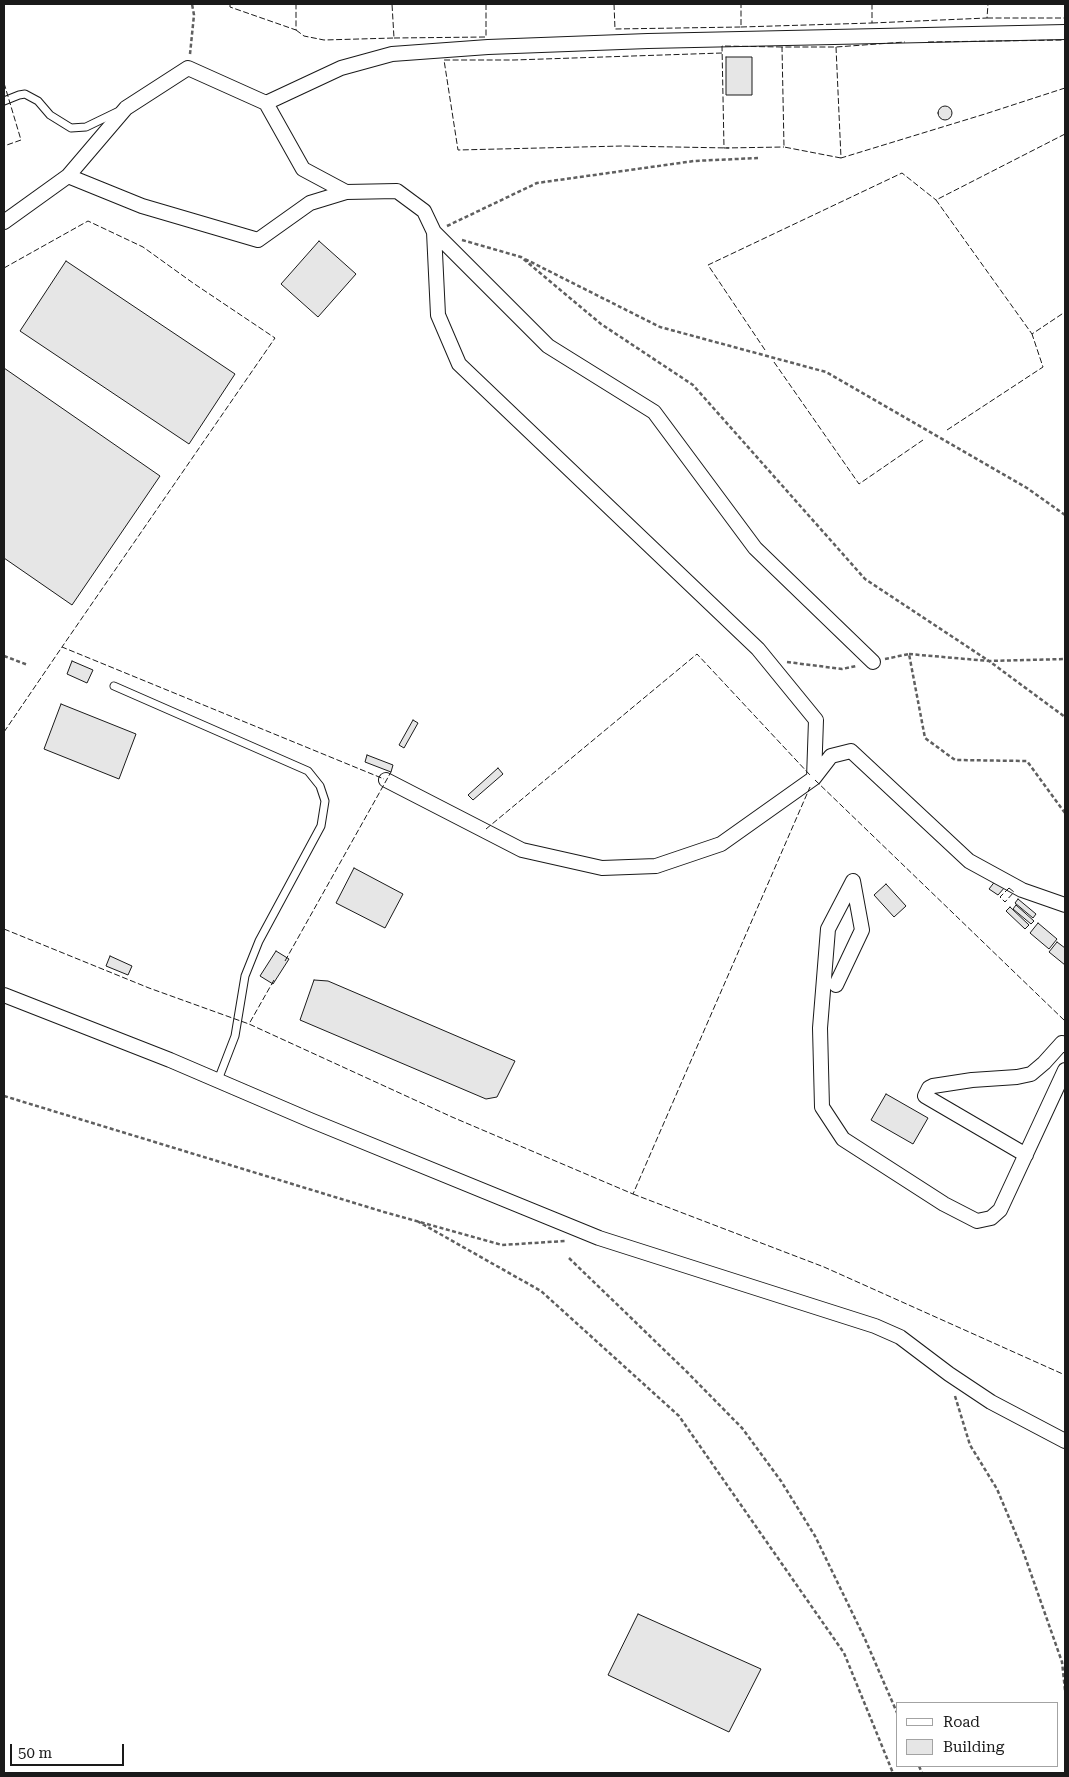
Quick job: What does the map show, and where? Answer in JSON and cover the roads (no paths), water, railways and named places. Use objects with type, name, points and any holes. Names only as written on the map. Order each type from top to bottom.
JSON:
[{"type":"street","points":[[266,103],[341,68],[392,54],[488,47],[639,41],[1065,32]]},
{"type":"street","points":[[4,222],[68,176],[126,108],[188,68],[266,103],[303,169],[346,192]]},
{"type":"street","points":[[68,176],[142,206],[258,240],[310,203],[346,192],[396,191],[424,210],[434,232],[548,346],[654,412],[755,548],[873,662]]},
{"type":"street","points":[[434,232],[438,315],[459,364],[758,649],[816,720],[814,778]]},
{"type":"street","points":[[386,780],[522,850],[602,868],[656,866],[721,844],[814,778],[831,756],[851,752],[968,861],[1022,890],[1065,906]]},
{"type":"street","points":[[836,985],[862,930],[853,881],[828,929],[820,1028],[822,1107],[843,1139],[944,1204],[977,1221],[991,1218],[1000,1210],[1065,1070]]},
{"type":"street","points":[[4,995],[218,1080],[599,1238],[875,1326],[900,1337],[949,1374],[991,1402],[1065,1441]]},
{"type":"street","points":[[1026,1155],[925,1096],[929,1088],[933,1086],[1031,1074],[1062,1043],[1065,1045]]},
{"type":"lane","points":[[4,101],[25,94],[38,101],[58,121],[71,128],[86,127],[126,108]]},
{"type":"lane","points":[[114,686],[308,772],[320,786],[325,801],[321,826],[255,950],[245,976],[235,1036],[218,1080]]}]
